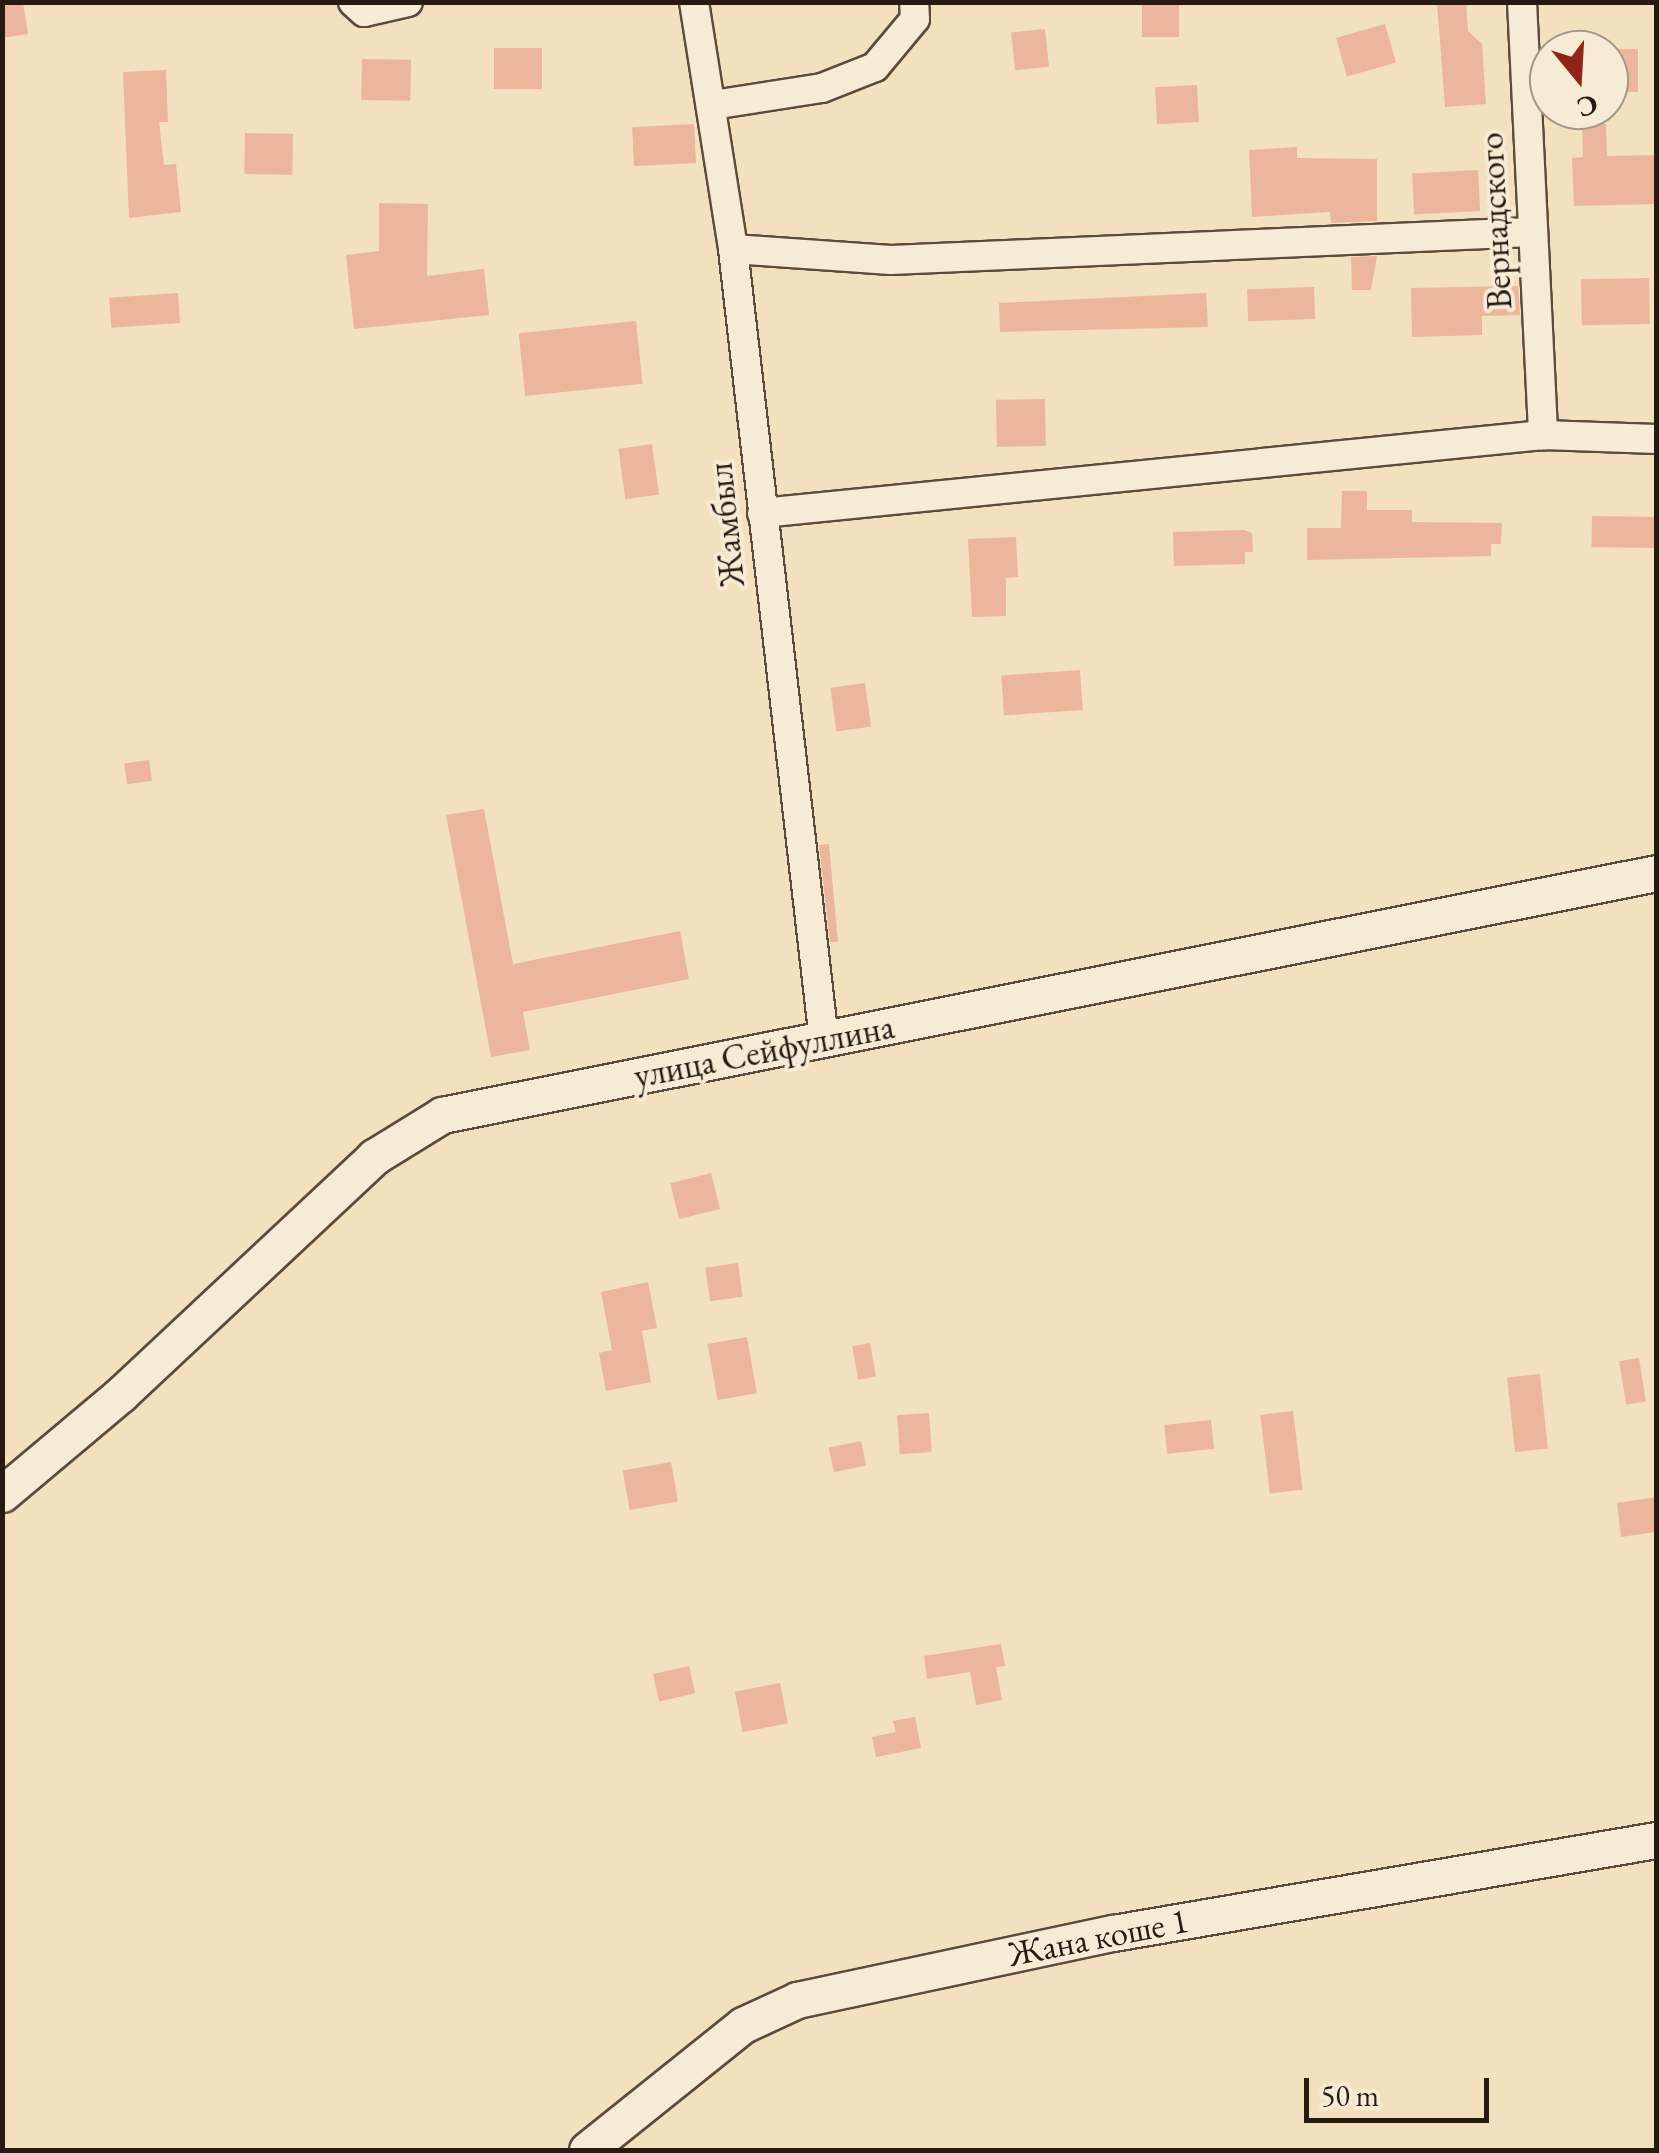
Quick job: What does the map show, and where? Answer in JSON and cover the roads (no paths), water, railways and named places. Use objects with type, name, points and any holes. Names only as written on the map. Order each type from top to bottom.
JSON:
[{"type":"street","points":[[352,2],[364,12],[408,2]]},
{"type":"street","name":"Жамбыл","points":[[694,2],[733,249],[824,1040]]},
{"type":"street","points":[[713,105],[822,88],[875,66],[915,19],[914,2]]},
{"type":"street","name":"Вернадского","points":[[1522,2],[1542,435]]},
{"type":"street","points":[[733,249],[891,260],[1532,232]]},
{"type":"street","points":[[762,514],[1542,435],[1656,439]]},
{"type":"street","name":"улица Сейфуллина","points":[[2,1494],[121,1394],[374,1157],[442,1115],[1656,873]]},
{"type":"street","name":"Жана коше 1","points":[[587,2150],[743,2025],[797,2000],[1152,1926],[1656,1840]]}]
